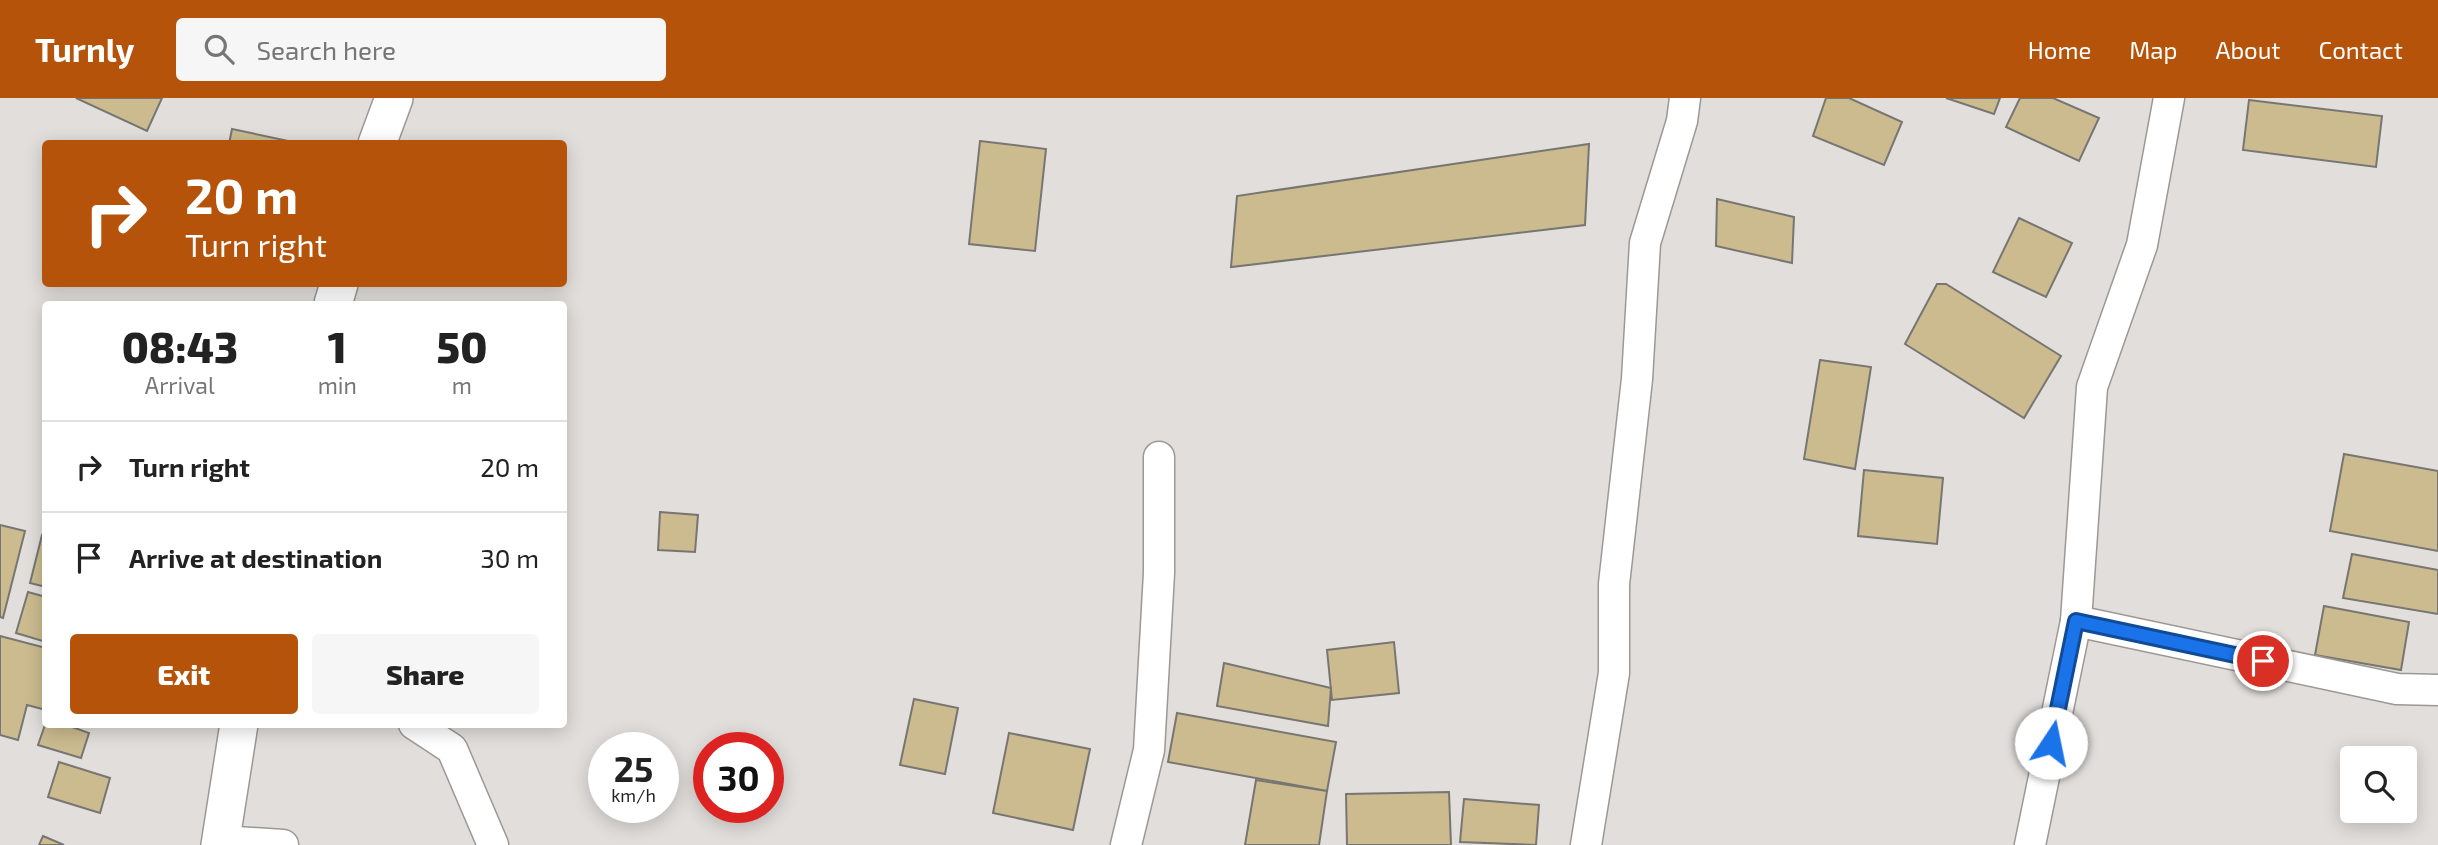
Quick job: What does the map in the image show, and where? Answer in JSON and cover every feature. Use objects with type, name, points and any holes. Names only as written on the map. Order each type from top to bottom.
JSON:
[{"type":"street","points":[[378,140],[394,98]]},
{"type":"street","points":[[1586,845],[1614,673],[1614,584],[1637,379],[1645,243],[1682,121],[1685,98]]},
{"type":"street","points":[[2030,845],[2076,621],[2092,387],[2142,245],[2169,98]]},
{"type":"street","points":[[1126,845],[1149,750],[1159,573],[1160,457]]},
{"type":"street","points":[[2076,621],[2397,689],[2438,690]]},
{"type":"street","points":[[238,728],[220,843],[283,845]]},
{"type":"street","points":[[420,728],[452,749],[493,845]]},
{"type":"building","points":[[76,98],[162,98],[147,131]]},
{"type":"building","points":[[1826,98],[1849,98],[1902,122],[1884,165],[1813,136]]},
{"type":"building","points":[[1946,98],[2000,98],[1994,114]]},
{"type":"building","points":[[2020,98],[2053,98],[2099,118],[2079,161],[2006,127]]},
{"type":"building","points":[[2249,100],[2382,116],[2376,167],[2243,150]]},
{"type":"building","points":[[232,129],[284,140],[230,140]]},
{"type":"building","points":[[980,141],[1046,149],[1035,251],[969,244]]},
{"type":"building","points":[[1589,144],[1585,225],[1231,267],[1237,196]]},
{"type":"building","points":[[1717,199],[1794,217],[1792,263],[1716,246]]},
{"type":"building","points":[[2019,218],[2072,243],[2046,297],[1993,272]]},
{"type":"building","points":[[1937,284],[1946,284],[2061,356],[2024,418],[1905,344]]},
{"type":"building","points":[[1820,360],[1871,367],[1855,469],[1804,459]]},
{"type":"building","points":[[2344,454],[2438,471],[2438,551],[2330,531]]},
{"type":"building","points":[[1864,470],[1943,478],[1937,544],[1858,536]]},
{"type":"building","points":[[660,512],[698,515],[695,552],[658,550]]},
{"type":"building","points":[[0,525],[25,531],[3,618],[0,617]]},
{"type":"building","points":[[42,535],[42,586],[30,583]]},
{"type":"building","points":[[2352,554],[2438,570],[2438,614],[2343,598]]},
{"type":"building","points":[[28,592],[42,596],[42,641],[16,633]]},
{"type":"building","points":[[2324,606],[2409,622],[2401,670],[2315,655]]},
{"type":"building","points":[[0,636],[42,647],[42,709],[27,705],[18,740],[0,735]]},
{"type":"building","points":[[1394,642],[1399,693],[1332,700],[1327,650]]},
{"type":"building","points":[[1224,663],[1331,688],[1328,726],[1217,706]]},
{"type":"building","points":[[914,699],[958,708],[945,774],[900,765]]},
{"type":"building","points":[[1177,713],[1336,742],[1327,791],[1168,762]]},
{"type":"building","points":[[44,728],[75,728],[89,733],[81,758],[38,745]]},
{"type":"building","points":[[1009,733],[1090,749],[1073,830],[993,813]]},
{"type":"building","points":[[59,762],[110,778],[100,813],[48,797]]},
{"type":"building","points":[[1256,780],[1327,791],[1319,845],[1245,845]]},
{"type":"building","points":[[1449,792],[1451,845],[1347,845],[1346,794]]},
{"type":"building","points":[[1464,799],[1539,805],[1536,845],[1460,842]]},
{"type":"building","points":[[43,836],[64,845],[39,845]]},
{"type":"route","points":[[2051,743],[2076,621],[2263,661]]}]
